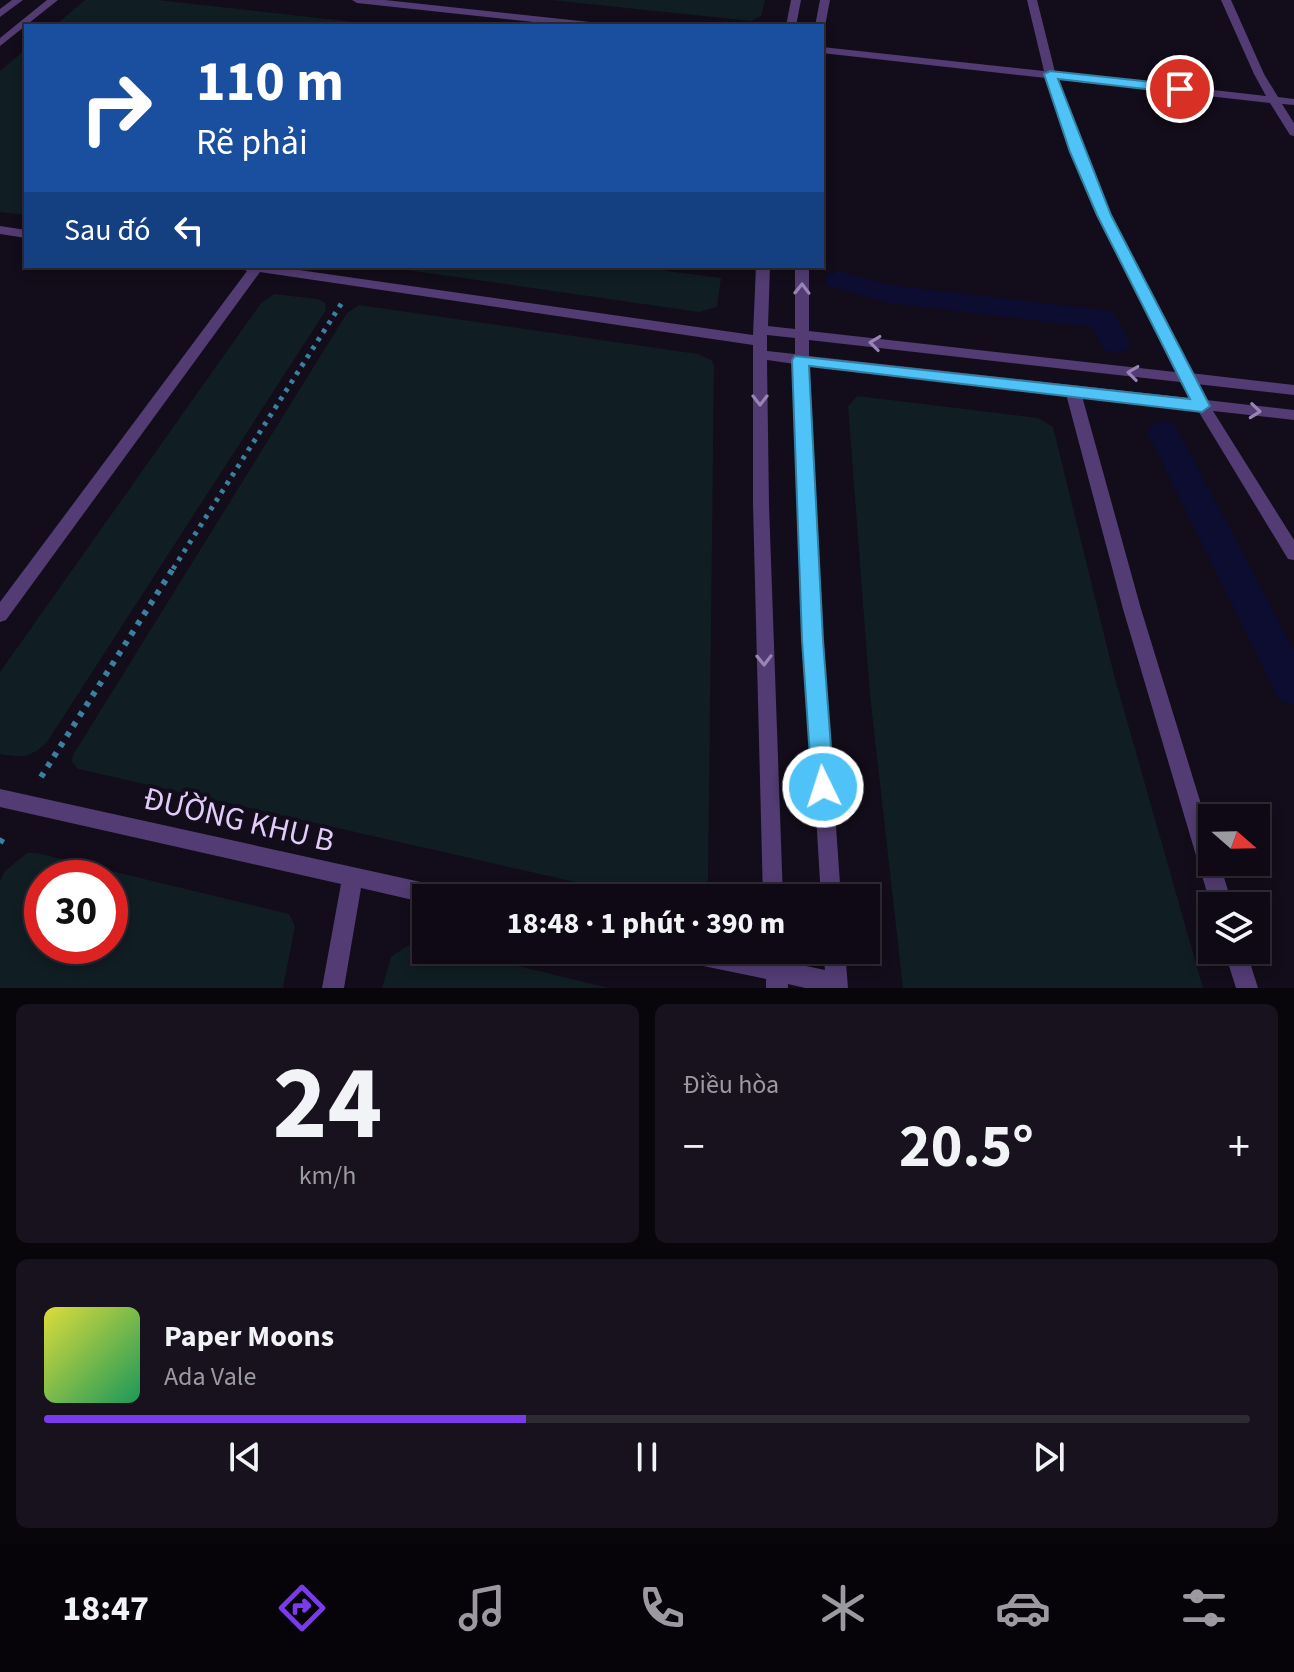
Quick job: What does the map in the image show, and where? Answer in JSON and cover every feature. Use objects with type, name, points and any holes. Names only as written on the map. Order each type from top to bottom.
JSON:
[{"type":"street","points":[[0,14],[18,0]]},
{"type":"street","points":[[0,43],[53,0]]},
{"type":"street","points":[[357,0],[580,24]]},
{"type":"street","points":[[448,10],[456,0]]},
{"type":"street","points":[[791,24],[796,0]]},
{"type":"street","points":[[820,24],[825,0]]},
{"type":"street","points":[[1032,0],[1050,74],[1077,152],[1104,215],[1186,380],[1294,554]]},
{"type":"street","points":[[1226,0],[1273,99],[1294,133]]},
{"type":"street","points":[[824,50],[1294,102]]},
{"type":"street","points":[[0,230],[24,234]]},
{"type":"street","points":[[0,615],[249,268]]},
{"type":"street","points":[[257,268],[760,342],[801,360],[1294,415]]},
{"type":"street","points":[[763,268],[760,342],[764,674],[772,884]]},
{"type":"street","points":[[802,268],[801,360],[813,640],[830,884]]},
{"type":"street","points":[[760,342],[801,335],[1294,390]]},
{"type":"street","points":[[1073,392],[1136,623],[1218,892]]},
{"type":"street","name":"ĐƯỜNG KHU B","points":[[0,798],[353,877],[333,988]]},
{"type":"street","points":[[353,877],[412,890]]},
{"type":"street","points":[[747,964],[837,986],[835,964]]},
{"type":"street","points":[[1239,964],[1247,988]]},
{"type":"path","points":[[41,777],[346,296]]},
{"type":"path","points":[[0,843],[5,834]]},
{"type":"shaded area","points":[[85,0],[158,0],[372,24],[56,24]]},
{"type":"shaded area","points":[[551,0],[765,0],[761,16],[751,21]]},
{"type":"shaded area","points":[[24,51],[24,215],[0,212],[0,71]]},
{"type":"shaded area","points":[[393,268],[644,268],[721,278],[717,307],[699,312]]},
{"type":"shaded area","points":[[274,294],[317,299],[325,303],[326,310],[47,742],[25,756],[0,754],[0,672],[261,303]]},
{"type":"shaded area","points":[[359,305],[698,354],[711,360],[714,365],[706,884],[583,884],[78,769],[72,762],[73,755],[347,313]]},
{"type":"shaded area","points":[[857,396],[1038,418],[1053,427],[1114,675],[1203,988],[903,988],[870,695],[848,406]]},
{"type":"shaded area","points":[[27,853],[66,860],[24,860],[24,964],[128,964],[128,875],[289,914],[295,926],[283,988],[0,988],[0,881],[5,871]]},
{"type":"shaded area","points":[[412,943],[412,964],[509,964],[609,988],[382,988],[391,957]]},
{"type":"waterway","points":[[839,280],[889,294],[1103,319],[1115,343]]},
{"type":"waterway","points":[[1163,432],[1294,689]]},
{"type":"route","points":[[823,787],[813,640],[801,360],[1202,406],[1104,215],[1077,152],[1050,74],[1180,89]]}]
